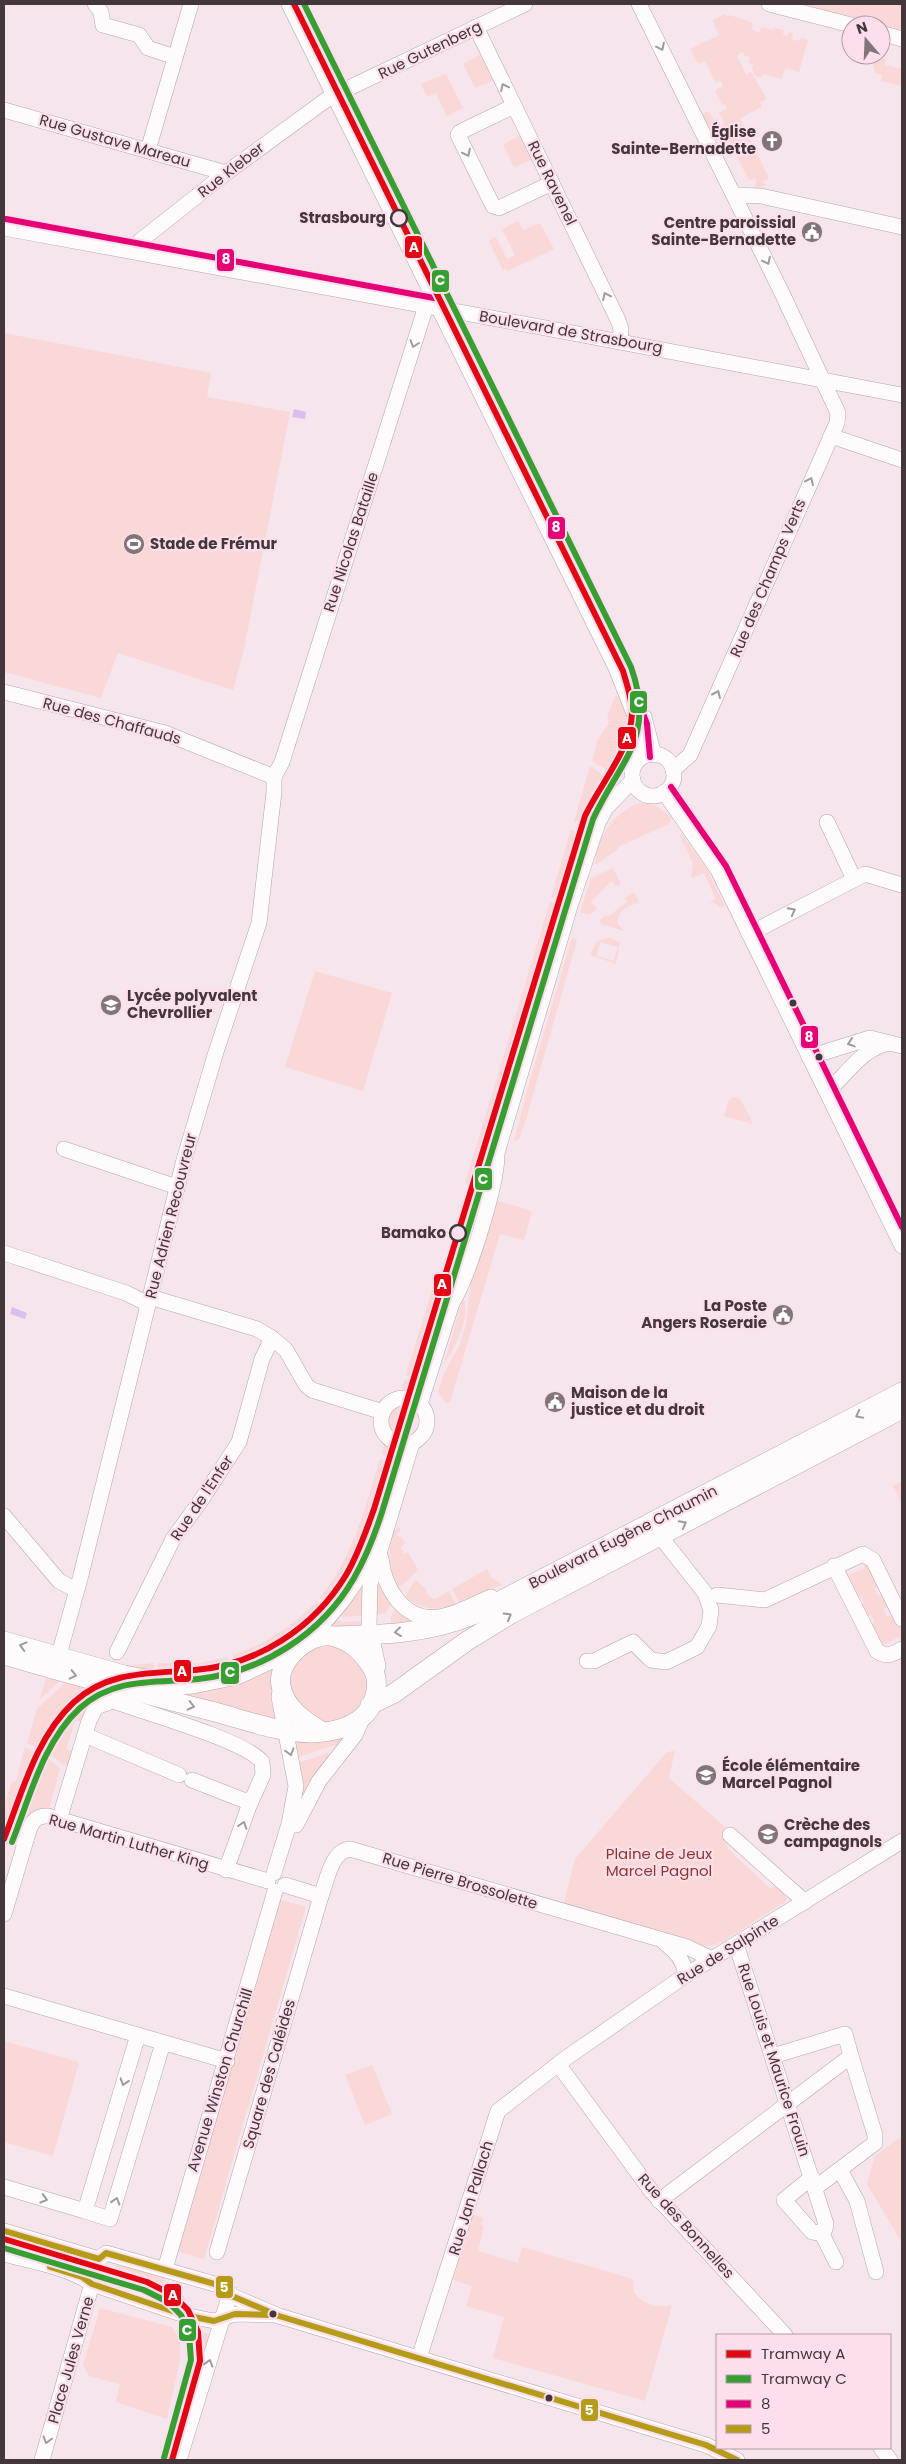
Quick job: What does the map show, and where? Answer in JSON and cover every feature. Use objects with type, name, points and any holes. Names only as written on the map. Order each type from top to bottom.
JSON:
[{"type":"main road","name":"Boulevard Eugène Chaumin","points":[[331,1636],[371,1635],[424,1629],[451,1623],[473,1615],[902,1392]]},
{"type":"main road","name":"Boulevard Eugène Chaumin","points":[[366,1712],[467,1641],[511,1614],[902,1408]]},
{"type":"main road","points":[[4,1641],[124,1675],[162,1683],[194,1684],[244,1672],[302,1644],[331,1636],[358,1649],[376,1675]]},
{"type":"main road","name":"Avenue Winston Churchill","points":[[281,1687],[285,1666],[302,1644]]},
{"type":"main road","points":[[4,1655],[144,1694],[284,1729],[323,1732],[344,1728],[366,1712]]},
{"type":"main road","name":"Avenue Winston Churchill","points":[[366,1712],[374,1695],[376,1675]]},
{"type":"main road","points":[[281,1687],[296,1714],[323,1732]]},
{"type":"street","points":[[95,4],[101,12],[103,25],[139,35],[148,48],[175,57]]},
{"type":"street","points":[[148,150],[191,4]]},
{"type":"street","points":[[290,4],[336,94],[435,307],[622,676],[640,726],[648,756]]},
{"type":"street","name":"Rue Gutenberg","points":[[336,94],[525,4]]},
{"type":"street","name":"Rue des Champs Verts","points":[[639,4],[734,195],[838,413],[837,424],[690,755],[673,770]]},
{"type":"street","points":[[770,4],[841,22]]},
{"type":"street","name":"Rue Ravenel","points":[[476,27],[618,320],[621,329],[620,341]]},
{"type":"street","name":"Rue Kleber","points":[[133,251],[140,241],[226,173],[309,110],[336,94]]},
{"type":"street","points":[[514,106],[460,132],[458,135],[493,206],[499,208],[552,183]]},
{"type":"street","name":"Rue Gustave Mareau","points":[[4,110],[226,173]]},
{"type":"street","points":[[734,195],[761,196],[902,227]]},
{"type":"street","name":"Boulevard de Strasbourg","points":[[4,228],[902,394]]},
{"type":"street","name":"Rue Nicolas Bataille","points":[[274,777],[282,762],[402,383],[435,307]]},
{"type":"street","points":[[831,436],[902,460]]},
{"type":"street","name":"Rue des Chaffauds","points":[[4,692],[165,733],[274,777]]},
{"type":"street","points":[[633,780],[643,793],[653,796],[664,792],[673,781],[673,770],[666,759],[648,756]]},
{"type":"street","points":[[406,1444],[394,1442],[384,1434],[382,1427],[383,1412],[391,1402],[401,1398],[407,1398],[420,1404],[452,1303],[461,1289],[490,1195],[498,1165],[497,1153],[570,906],[598,823],[606,808],[633,780],[634,768],[648,756]]},
{"type":"street","name":"Rue Adrien Recouvreur","points":[[58,1655],[177,1187],[216,1052],[259,923],[274,792],[274,777]]},
{"type":"street","points":[[664,792],[718,870],[902,1246]]},
{"type":"street","points":[[606,808],[643,793]]},
{"type":"street","points":[[827,822],[854,879]]},
{"type":"street","points":[[749,934],[854,879],[868,874],[902,885]]},
{"type":"street","points":[[809,1057],[870,1038],[898,1044]]},
{"type":"street","points":[[828,1092],[868,1051],[880,1045],[898,1044]]},
{"type":"street","points":[[64,1149],[177,1187]]},
{"type":"street","points":[[4,1253],[149,1301],[257,1329],[272,1338],[286,1350],[306,1385],[312,1390],[383,1412]]},
{"type":"street","name":"Rue de l'Enfer","points":[[117,1652],[172,1539],[202,1500],[239,1442],[262,1359],[272,1338]]},
{"type":"street","name":"Avenue Winston Churchill","points":[[302,1644],[350,1592],[364,1569],[406,1444],[422,1437],[427,1427],[427,1414],[420,1404]]},
{"type":"street","name":"Avenue Winston Churchill","points":[[376,1675],[378,1666],[369,1618],[370,1584],[406,1444]]},
{"type":"street","points":[[4,1516],[59,1581],[76,1590]]},
{"type":"street","points":[[587,1662],[594,1661],[633,1642],[651,1660],[666,1662],[697,1647],[706,1634],[711,1618],[708,1599],[660,1536]]},
{"type":"street","name":"Avenue Winston Churchill","points":[[380,1548],[382,1574],[389,1590],[396,1601],[421,1617],[441,1616],[512,1589],[528,1586]]},
{"type":"street","points":[[718,1595],[765,1600],[858,1555],[870,1557],[902,1619]]},
{"type":"street","points":[[834,1566],[876,1651],[887,1656],[902,1649]]},
{"type":"street","name":"Avenue Winston Churchill","points":[[277,1881],[295,1798],[294,1771],[279,1697],[281,1687]]},
{"type":"street","points":[[59,1820],[85,1735],[96,1707],[113,1701],[228,1741],[259,1758],[263,1766],[263,1775],[251,1800],[226,1870]]},
{"type":"street","name":"Avenue Winston Churchill","points":[[165,2269],[290,1840],[303,1808],[319,1781],[355,1735],[366,1712]]},
{"type":"street","points":[[85,1735],[186,1778],[244,1800],[251,1800]]},
{"type":"street","name":"Rue Martin Luther King","points":[[26,1840],[30,1824],[35,1819],[44,1816],[226,1870],[277,1881]]},
{"type":"street","points":[[4,1835],[26,1840],[4,1914]]},
{"type":"street","points":[[730,1835],[805,1902]]},
{"type":"street","name":"Rue de Salpinte","points":[[558,2064],[686,1975],[902,1841]]},
{"type":"street","name":"Rue Pierre Brossolette","points":[[321,1896],[336,1857],[342,1851],[350,1849],[664,1942],[687,1947],[712,1959]]},
{"type":"street","points":[[277,1881],[321,1896]]},
{"type":"street","name":"Square des Caléides","points":[[217,2252],[321,1896]]},
{"type":"street","name":"Rue Pierre Brossolette","points":[[664,1942],[684,1962],[686,1975]]},
{"type":"street","name":"Rue Louis et Maurice Frouin","points":[[736,1944],[826,2224],[821,2232]]},
{"type":"street","points":[[4,1996],[226,2061]]},
{"type":"street","points":[[773,2056],[845,2034],[876,2138],[872,2146],[840,2170],[813,2183]]},
{"type":"street","points":[[85,2211],[138,2035]]},
{"type":"street","points":[[4,2187],[110,2219],[163,2043]]},
{"type":"street","points":[[659,2200],[851,2056]]},
{"type":"street","name":"Rue des Bonnelles","points":[[558,2064],[659,2200],[784,2334]]},
{"type":"street","name":"Rue Jan Pallach","points":[[419,2358],[498,2111],[558,2064]]},
{"type":"street","points":[[840,2170],[857,2202],[876,2272]]},
{"type":"street","name":"Rue Louis et Maurice Frouin","points":[[813,2183],[784,2200],[812,2232],[821,2232]]},
{"type":"street","points":[[4,2231],[99,2259],[106,2253],[225,2287],[230,2294],[279,2316],[419,2358],[716,2455],[737,2460]]},
{"type":"street","name":"Rue Louis et Maurice Frouin","points":[[821,2232],[836,2262]]},
{"type":"street","points":[[4,2254],[82,2277],[92,2284],[184,2315],[214,2321],[235,2314],[279,2316]]},
{"type":"street","name":"Place Jules Verne","points":[[42,2460],[99,2259]]},
{"type":"street","points":[[179,2460],[230,2294]]},
{"type":"street","points":[[882,2449],[890,2460]]},
{"type":"green space","points":[[802,4],[902,4],[902,30],[891,27],[891,15],[844,15]]},
{"type":"green space","points":[[725,14],[726,17],[730,15],[753,23],[752,30],[760,33],[761,27],[773,30],[774,28],[784,30],[783,35],[787,36],[789,32],[793,33],[792,39],[798,41],[802,38],[808,40],[799,72],[785,68],[782,79],[763,74],[762,77],[755,76],[752,69],[753,64],[750,65],[748,61],[750,60],[749,56],[746,57],[743,52],[737,55],[746,75],[751,72],[767,99],[760,102],[762,107],[740,118],[769,178],[763,181],[765,185],[758,189],[755,189],[756,179],[749,180],[721,127],[724,122],[719,113],[727,108],[725,104],[722,105],[715,90],[723,86],[720,80],[716,83],[705,61],[698,64],[690,49],[719,35],[712,20]]},
{"type":"green space","points":[[480,55],[493,81],[475,88],[463,64]]},
{"type":"green space","points":[[873,65],[885,65],[902,69],[902,86],[881,81],[882,75],[875,73]]},
{"type":"green space","points":[[446,74],[463,108],[447,116],[436,93],[427,97],[421,84]]},
{"type":"green space","points":[[709,111],[716,124],[707,128],[701,115]]},
{"type":"green space","points":[[520,135],[532,160],[514,167],[503,145]]},
{"type":"green space","points":[[518,221],[523,230],[540,223],[554,249],[508,271],[506,268],[503,270],[489,241],[496,237],[507,259],[515,255],[502,229]]},
{"type":"green space","name":"Stade de Frémur","points":[[4,333],[211,373],[207,397],[290,412],[244,649],[233,690],[118,653],[101,698],[4,672]]},
{"type":"green space","points":[[621,690],[636,741],[632,742],[626,765],[618,777],[592,761],[598,740],[609,723],[607,717],[615,697],[621,694]]},
{"type":"green space","points":[[590,766],[616,784],[601,798],[585,819],[574,822]]},
{"type":"green space","points":[[641,803],[654,805],[661,809],[671,818],[669,824],[618,847],[618,849],[596,865],[598,846],[608,827],[623,811]]},
{"type":"green space","points":[[571,830],[579,833],[582,842],[564,901],[562,901],[551,897]]},
{"type":"green space","points":[[681,833],[708,871],[725,906],[720,907],[713,902],[708,903],[716,899],[704,873],[691,878],[693,863],[680,836]]},
{"type":"green space","points":[[613,868],[621,885],[616,886],[611,881],[591,902],[597,909],[590,915],[580,912],[591,878]]},
{"type":"green space","points":[[634,892],[639,902],[619,915],[618,924],[624,931],[601,924],[600,920],[606,915],[608,917],[628,901],[625,898]]},
{"type":"green space","points":[[550,902],[562,906],[551,937],[553,938],[484,1168],[481,1167],[480,1170],[483,1171],[478,1187],[465,1183]]},
{"type":"green space","points":[[572,938],[577,940],[526,1119],[519,1139],[514,1141],[531,1077]]},
{"type":"green space","points":[[609,938],[620,942],[616,964],[590,955],[597,941]],"holes":[[[600,942],[618,947],[614,961],[596,956]]]},
{"type":"green space","points":[[315,971],[392,993],[363,1091],[285,1067]]},
{"type":"green space","points":[[733,1097],[741,1100],[753,1124],[724,1116],[729,1100]]},
{"type":"green space","points":[[495,1200],[532,1211],[524,1240],[500,1234],[450,1402],[446,1403],[438,1392],[443,1375],[460,1344],[466,1324],[471,1282]]},
{"type":"green space","points":[[436,1277],[449,1282],[443,1303],[439,1302],[438,1304],[442,1305],[419,1379],[406,1375]]},
{"type":"green space","points":[[463,1297],[465,1305],[464,1323],[444,1365]]},
{"type":"green space","points":[[404,1380],[417,1384],[415,1388],[401,1391]]},
{"type":"green space","points":[[401,1405],[408,1405],[408,1420],[398,1434],[391,1429],[389,1418],[391,1411]]},
{"type":"green space","points":[[385,1442],[392,1448],[393,1457],[382,1454]]},
{"type":"green space","points":[[380,1459],[392,1463],[368,1537],[352,1571],[330,1606],[320,1598],[350,1549]]},
{"type":"green space","points":[[902,1481],[902,1504],[893,1486]]},
{"type":"green space","points":[[399,1527],[401,1531],[397,1533],[397,1536],[402,1537],[405,1544],[401,1547],[404,1554],[408,1552],[418,1570],[398,1589],[390,1568],[389,1554],[393,1532]]},
{"type":"green space","points":[[864,1559],[881,1585],[874,1589],[878,1596],[884,1593],[890,1605],[883,1609],[887,1617],[894,1614],[902,1630],[902,1644],[899,1637],[885,1644],[888,1652],[884,1652],[867,1627],[875,1622],[871,1615],[863,1618],[858,1606],[864,1603],[861,1596],[854,1599],[842,1571],[845,1568],[849,1575],[865,1568],[861,1560]]},
{"type":"green space","points":[[487,1569],[491,1577],[502,1585],[459,1602],[452,1589]]},
{"type":"green space","points":[[367,1570],[365,1615],[342,1617],[339,1615]]},
{"type":"green space","points":[[377,1575],[393,1602],[385,1613],[373,1615]]},
{"type":"green space","points":[[415,1580],[425,1588],[429,1597],[435,1599],[449,1591],[456,1604],[442,1608],[418,1605],[405,1597]]},
{"type":"green space","points":[[317,1601],[326,1610],[289,1642],[237,1667],[233,1655],[268,1640],[289,1626]]},
{"type":"green space","points":[[396,1605],[426,1621],[391,1627],[391,1617]]},
{"type":"green space","points":[[336,1619],[341,1622],[365,1621],[365,1626],[329,1627]]},
{"type":"green space","points":[[326,1644],[349,1649],[369,1677],[364,1705],[335,1724],[312,1721],[289,1689],[292,1671],[299,1659],[310,1651]]},
{"type":"green space","points":[[228,1657],[231,1667],[204,1677],[158,1677],[158,1663],[200,1663]]},
{"type":"green space","points":[[153,1663],[153,1673],[126,1666]]},
{"type":"green space","points":[[271,1669],[277,1721],[156,1687]]},
{"type":"green space","points":[[46,1678],[60,1681],[40,1699]]},
{"type":"green space","points":[[65,1683],[94,1691],[94,1693],[64,1719],[45,1750],[27,1743],[37,1709]]},
{"type":"green space","points":[[97,1696],[100,1701],[83,1722],[75,1721],[66,1749],[75,1752],[70,1766],[62,1764],[50,1754],[57,1737],[68,1721]]},
{"type":"green space","points":[[346,1736],[339,1749],[334,1745],[296,1758],[294,1742]]},
{"type":"green space","points":[[25,1747],[43,1756],[17,1819],[14,1818],[12,1823],[4,1821],[4,1807],[11,1783],[16,1781]]},
{"type":"green space","name":"Plaine de Jeux Marcel Pagnol","points":[[675,1750],[669,1778],[726,1828],[723,1838],[728,1849],[771,1889],[775,1885],[787,1897],[785,1902],[722,1942],[711,1946],[700,1945],[564,1903],[575,1859],[666,1753]]},
{"type":"green space","points":[[328,1753],[332,1757],[301,1805],[298,1763]]},
{"type":"green space","points":[[48,1758],[60,1769],[48,1812],[26,1823],[21,1820]]},
{"type":"green space","points":[[278,1899],[306,1907],[204,2259],[176,2251]]},
{"type":"green space","points":[[4,2041],[79,2062],[53,2156],[4,2142]]},
{"type":"green space","points":[[372,2065],[392,2114],[365,2125],[345,2075]]},
{"type":"green space","points":[[902,2136],[902,2243],[867,2184],[875,2156]]},
{"type":"green space","points":[[472,2214],[483,2218],[481,2225],[484,2226],[478,2251],[518,2263],[522,2247],[633,2279],[634,2293],[642,2300],[656,2306],[672,2305],[645,2401],[493,2358],[504,2317],[466,2306],[472,2286],[453,2280]]},
{"type":"green space","points":[[4,2235],[84,2259],[81,2272],[4,2249]]},
{"type":"green space","points":[[118,2260],[163,2275],[166,2283],[182,2293],[191,2311],[110,2287]]},
{"type":"green space","points":[[100,2308],[172,2327],[180,2341],[180,2360],[167,2419],[116,2402],[120,2384],[89,2376],[83,2365]]},
{"type":"green space","points":[[188,2328],[212,2335],[175,2460],[163,2460],[191,2364],[192,2348]]},
{"type":"shaded area","points":[[294,409],[306,412],[305,419],[292,417]]},
{"type":"shaded area","points":[[12,1307],[27,1313],[25,1319],[10,1314]]},
{"type":"tram line","name":"A","points":[[4,1839],[40,1749],[61,1716],[74,1702],[101,1684],[116,1679],[147,1673],[218,1667],[262,1652],[301,1627],[318,1612],[346,1575],[358,1551],[374,1509],[585,816],[621,753],[630,727],[631,702],[623,671],[294,4]]},
{"type":"tram line","name":"C","points":[[12,1842],[47,1753],[56,1737],[80,1708],[93,1698],[121,1686],[222,1675],[267,1659],[307,1633],[341,1598],[354,1578],[370,1545],[382,1512],[593,819],[632,747],[640,712],[638,691],[631,667],[304,4]]},
{"type":"tram line","name":"A","points":[[4,2239],[147,2282],[173,2295],[188,2310],[198,2332],[200,2361],[172,2460]]},
{"type":"tram line","name":"C","points":[[4,2248],[144,2290],[168,2302],[181,2315],[189,2334],[191,2360],[164,2458]]},
{"type":"transit line","name":"8","points":[[6,219],[445,300]]},
{"type":"transit line","name":"8","points":[[445,304],[624,664],[647,724],[650,757]]},
{"type":"transit line","name":"8","points":[[671,787],[726,866],[902,1227]]},
{"type":"transit line","name":"5","points":[[4,2231],[99,2259],[106,2253],[225,2287],[232,2296],[279,2316],[706,2445],[737,2460]]},
{"type":"transit line","name":"5","points":[[50,2267],[82,2277],[92,2284],[184,2315],[214,2321],[235,2314],[272,2315]]},
{"type":"place","name":"Église Sainte-Bernadette","points":[[772,141]]},
{"type":"place","name":"Strasbourg","points":[[399,218]]},
{"type":"place","name":"Centre paroissial Sainte-Bernadette","points":[[812,232]]},
{"type":"place","name":"Stade de Frémur","points":[[134,544]]},
{"type":"place","name":"Lycée polyvalent Chevrollier","points":[[111,1005]]},
{"type":"place","name":"Bamako","points":[[458,1233]]},
{"type":"place","name":"La Poste Angers Roseraie","points":[[783,1315]]},
{"type":"place","name":"Maison de la justice et du droit","points":[[555,1402]]},
{"type":"place","name":"École élémentaire Marcel Pagnol","points":[[706,1775]]},
{"type":"place","name":"Crèche des campagnols","points":[[768,1834]]}]
